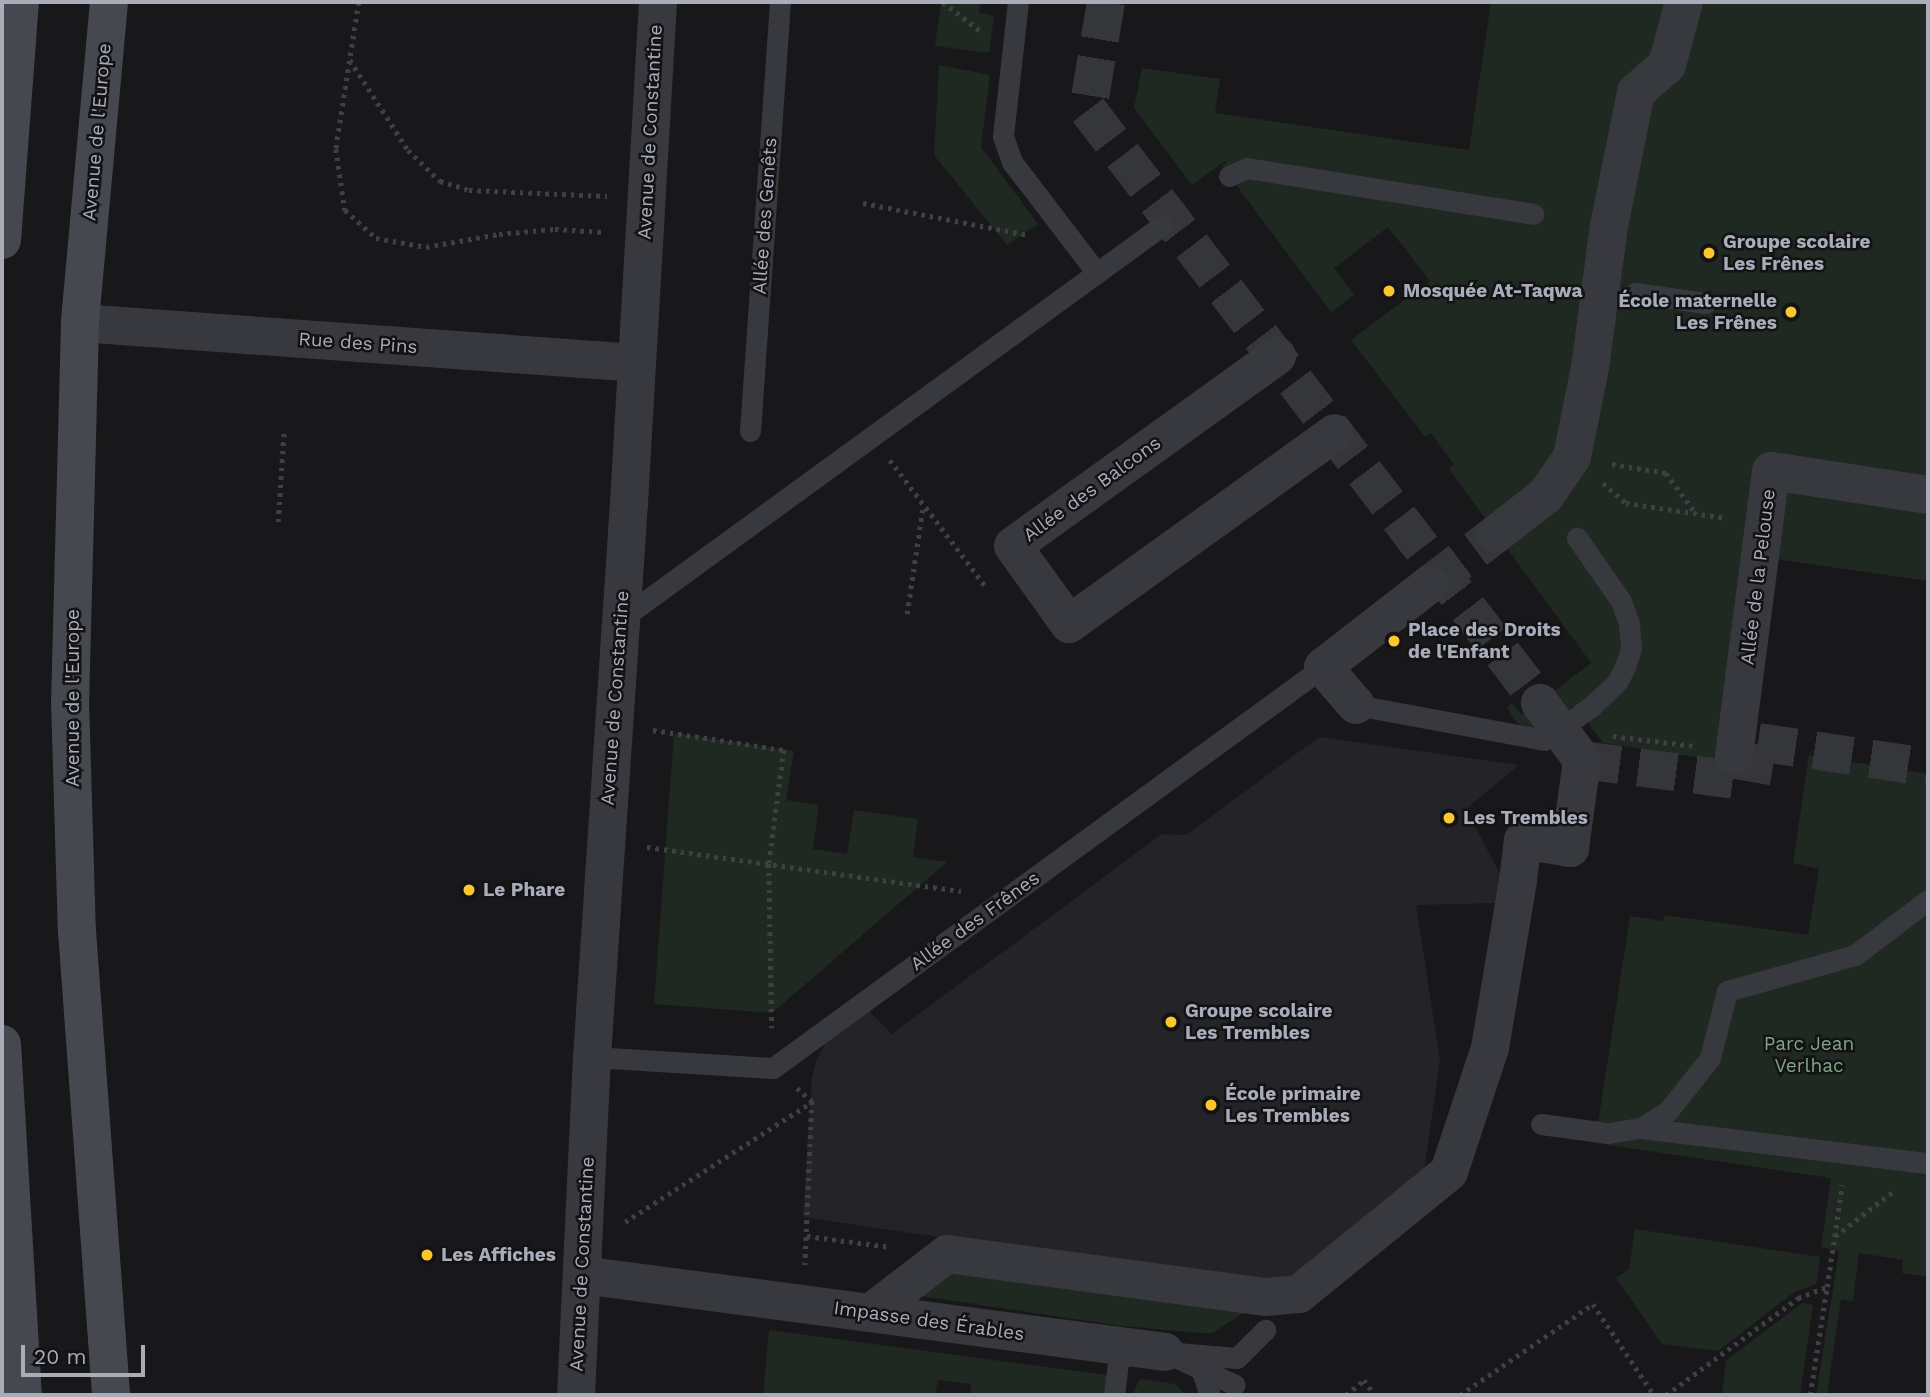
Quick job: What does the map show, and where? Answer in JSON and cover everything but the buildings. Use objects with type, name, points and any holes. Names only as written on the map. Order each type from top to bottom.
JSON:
[{"type":"main road","points":[[2,240],[20,2]]},
{"type":"main road","name":"Avenue de l'Europe","points":[[109,2],[80,323],[70,700],[75,891],[111,1395]]},
{"type":"main road","points":[[2,1044],[6,1176],[23,1395]]},
{"type":"street","name":"Avenue de Constantine","points":[[576,1395],[592,1057],[658,2]]},
{"type":"street","points":[[1496,534],[1546,495],[1572,457],[1591,368],[1609,226],[1636,92],[1667,65],[1684,2]]},
{"type":"street","name":"Rue des Pins","points":[[80,323],[636,363]]},
{"type":"street","name":"Allée des Balcons","points":[[1276,356],[1013,546],[1069,624],[1335,432]]},
{"type":"street","name":"Allée de la Pelouse","points":[[1720,752],[1765,524],[1771,471],[1928,495]]},
{"type":"street","name":"Allée des Frênes","points":[[1323,667],[1430,584]]},
{"type":"street","points":[[1323,667],[1356,705]]},
{"type":"street","points":[[870,1313],[947,1254],[1265,1297],[1299,1294],[1449,1172],[1490,1048],[1523,841],[1570,848],[1582,760],[1540,703]]},
{"type":"street","name":"Impasse des Érables","points":[[583,1261],[803,1304],[1165,1352]]},
{"type":"lane","name":"Allée des Genêts","points":[[750,431],[780,2]]},
{"type":"lane","points":[[1018,2],[1003,136],[1012,162],[1097,273]]},
{"type":"lane","points":[[1229,176],[1247,168],[1534,214]]},
{"type":"lane","points":[[621,620],[1164,224]]},
{"type":"lane","points":[[1634,293],[1705,303]]},
{"type":"lane","points":[[1356,705],[1544,740],[1592,706],[1617,682],[1625,667],[1631,648],[1629,623],[1621,601],[1577,538]]},
{"type":"lane","name":"Allée des Frênes","points":[[773,1069],[1323,667]]},
{"type":"lane","points":[[1641,1128],[1668,1111],[1710,1058],[1727,991],[1855,955],[1928,900]]},
{"type":"lane","points":[[592,1057],[773,1069]]},
{"type":"lane","points":[[1541,1124],[1608,1133],[1641,1128],[1928,1163]]},
{"type":"lane","name":"Impasse des Érables","points":[[1165,1352],[1237,1358],[1265,1330]]},
{"type":"lane","points":[[1114,1395],[1120,1346]]},
{"type":"lane","points":[[1165,1352],[1235,1384]]},
{"type":"lane","points":[[1202,1371],[1210,1395]]},
{"type":"path","points":[[359,2],[336,149],[345,211],[376,238],[426,247],[499,234],[555,229],[644,235]]},
{"type":"path","points":[[943,2],[993,41],[1013,52]]},
{"type":"path","points":[[350,60],[408,150],[440,181],[469,190],[569,193]]},
{"type":"path","points":[[863,203],[1076,244]]},
{"type":"path","points":[[278,522],[284,430]]},
{"type":"path","points":[[872,437],[986,587]]},
{"type":"path","points":[[1572,457],[1666,473],[1695,513]]},
{"type":"path","points":[[1626,503],[1765,524]]},
{"type":"path","points":[[907,614],[923,504]]},
{"type":"path","points":[[614,724],[784,750],[769,864],[773,1069],[812,1101]]},
{"type":"path","points":[[1614,736],[1720,752]]},
{"type":"path","points":[[605,841],[1007,898]]},
{"type":"path","points":[[583,1261],[812,1101]]},
{"type":"path","points":[[803,1304],[812,1101]]},
{"type":"path","points":[[1810,1395],[1846,1153]]},
{"type":"path","points":[[1835,1236],[1897,1189]]},
{"type":"path","points":[[807,1236],[947,1254]]},
{"type":"path","points":[[1666,1395],[1798,1298],[1827,1287]]},
{"type":"path","points":[[1460,1395],[1593,1304],[1654,1395]]},
{"type":"path","points":[[1346,1395],[1364,1380],[1375,1395]]},
{"type":"shaded area","name":"Groupe scolaire Les Trembles","points":[[1319,737],[1519,765],[1466,809],[1502,878],[1498,903],[1416,905],[1440,1060],[1423,1178],[1278,1287],[803,1217],[812,1078],[817,1058],[829,1037],[867,1009],[892,1034],[1162,834],[1186,835]]},
{"type":"green space","points":[[941,2],[980,2],[979,13],[994,16],[989,53],[935,46]]},
{"type":"green space","points":[[1491,2],[1928,2],[1928,581],[1775,559],[1715,760],[1603,743],[1575,705],[1541,730],[1524,729],[1515,720],[1507,708],[1512,703],[1522,715],[1591,663],[1449,469],[1454,465],[1431,433],[1425,437],[1351,340],[1430,281],[1388,227],[1334,268],[1354,295],[1331,312],[1222,166],[1227,162],[1192,185],[1134,108],[1142,68],[1220,79],[1215,113],[1469,150]]},
{"type":"green space","points":[[939,65],[990,75],[981,147],[1038,224],[1007,245],[934,155]]},
{"type":"green space","points":[[674,733],[794,751],[786,800],[819,805],[813,849],[847,854],[854,810],[918,819],[913,857],[947,862],[772,1013],[654,1004]]},
{"type":"green space","name":"Parc Jean Verlhac","points":[[1809,755],[1928,774],[1928,1277],[1902,1273],[1903,1260],[1859,1253],[1853,1301],[1841,1300],[1827,1395],[1816,1395],[1839,1251],[1821,1247],[1831,1178],[1595,1143],[1630,916],[1663,921],[1664,915],[1808,935],[1819,869],[1793,863]]},
{"type":"green space","points":[[1635,1229],[1820,1257],[1816,1284],[1793,1293],[1718,1351],[1662,1344],[1616,1278],[1629,1269]]},
{"type":"green space","points":[[959,1265],[1249,1309],[1213,1333],[1201,1333],[1122,1326],[914,1295]]},
{"type":"green space","points":[[1802,1303],[1813,1305],[1800,1395],[1722,1395],[1726,1361]]},
{"type":"green space","points":[[769,1330],[1107,1375],[1104,1395],[970,1395],[971,1384],[938,1380],[935,1395],[763,1395]]},
{"type":"green space","points":[[1140,1379],[1175,1384],[1185,1395],[1132,1395]]},
{"type":"tunnel","points":[[1106,2],[1088,110],[1540,703]]},
{"type":"tunnel","points":[[1430,584],[1496,534]]},
{"type":"tunnel","points":[[1582,760],[1751,782],[1758,742],[1928,767]]},
{"type":"place","name":"Groupe scolaire Les Frênes","points":[[1709,253]]},
{"type":"place","name":"Mosquée At-Taqwa","points":[[1389,291]]},
{"type":"place","name":"École maternelle Les Frênes","points":[[1791,312]]},
{"type":"place","name":"Place des Droits de l'Enfant","points":[[1394,641]]},
{"type":"place","name":"Les Trembles","points":[[1449,818]]},
{"type":"place","name":"Le Phare","points":[[469,890]]},
{"type":"place","name":"Groupe scolaire Les Trembles","points":[[1171,1022]]},
{"type":"place","name":"École primaire Les Trembles","points":[[1211,1105]]},
{"type":"place","name":"Les Affiches","points":[[427,1255]]}]
